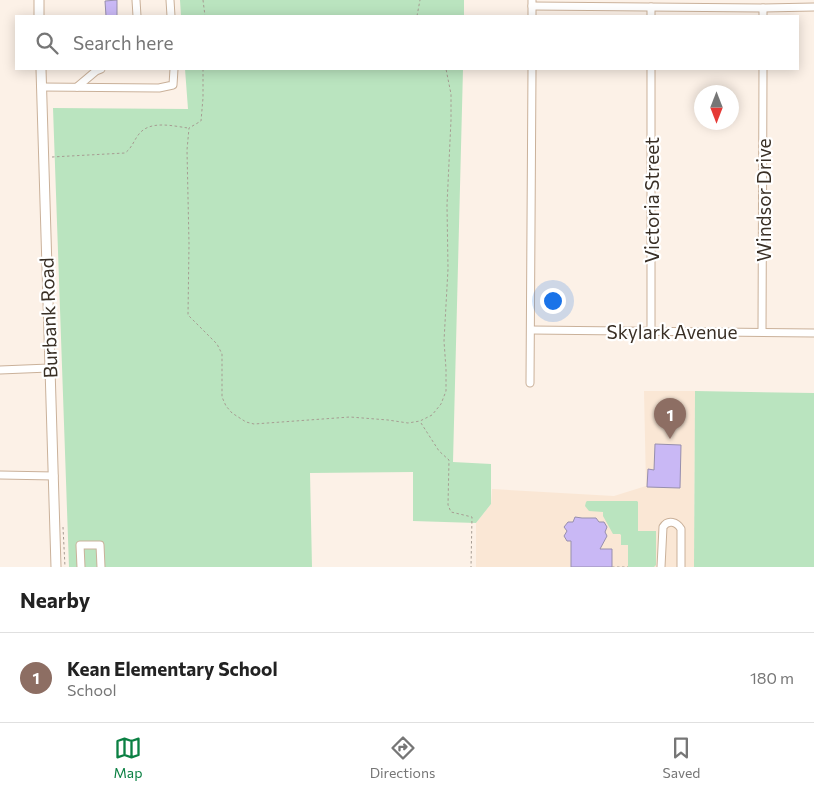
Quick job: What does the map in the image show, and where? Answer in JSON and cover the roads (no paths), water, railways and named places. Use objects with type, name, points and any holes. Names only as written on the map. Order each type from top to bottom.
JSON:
[{"type":"main road","points":[[39,0],[39,15]]},
{"type":"main road","name":"Burbank Road","points":[[41,70],[56,567]]},
{"type":"street","points":[[136,0],[137,15]]},
{"type":"street","points":[[163,0],[170,0],[171,15]]},
{"type":"street","points":[[532,3],[651,7],[814,7]]},
{"type":"street","points":[[651,7],[651,15]]},
{"type":"street","points":[[763,8],[763,15]]},
{"type":"street","points":[[77,87],[98,70]]},
{"type":"street","points":[[41,87],[166,87],[173,86],[174,70]]},
{"type":"street","points":[[530,384],[532,70]]},
{"type":"street","name":"Victoria Street","points":[[651,70],[651,331]]},
{"type":"street","name":"Windsor Drive","points":[[762,332],[763,70]]},
{"type":"street","name":"Skylark Avenue","points":[[531,330],[814,333]]},
{"type":"street","points":[[0,370],[49,368]]},
{"type":"street","points":[[0,475],[54,476]]},
{"type":"street","points":[[661,567],[663,527],[665,524],[674,522],[681,529],[680,567]]},
{"type":"street","points":[[81,567],[80,545],[100,545],[101,567]]},
{"type":"place","name":"Kean Elementary School","points":[[670,439]]}]
